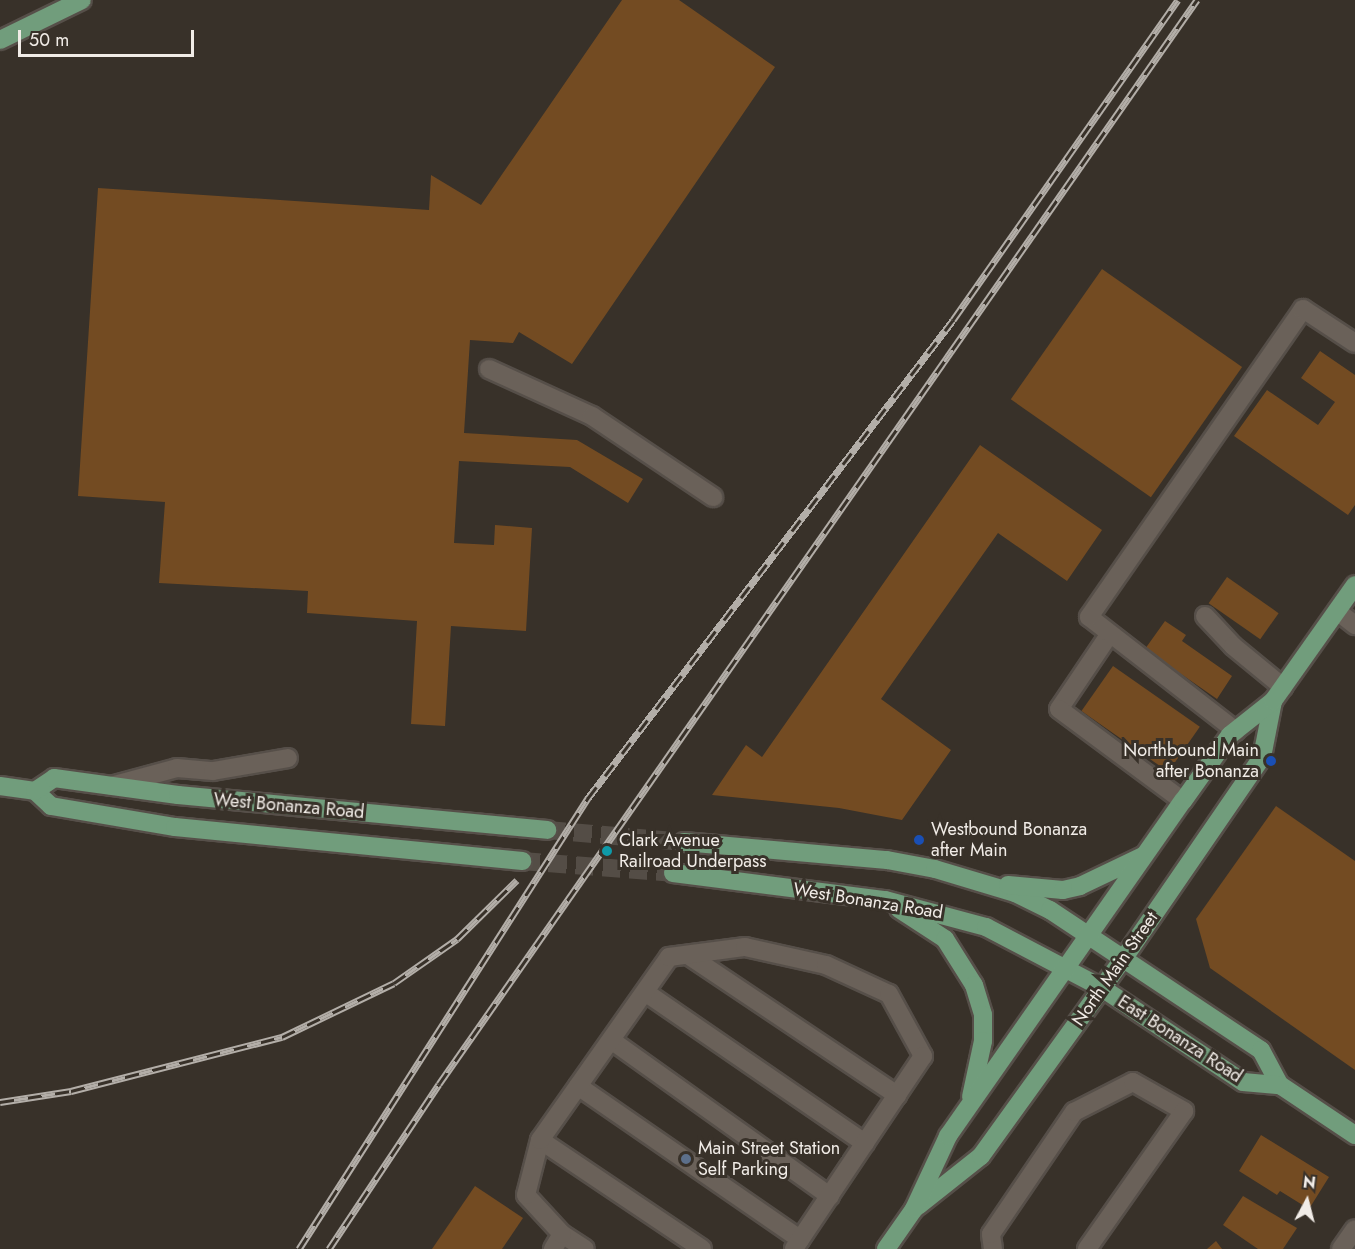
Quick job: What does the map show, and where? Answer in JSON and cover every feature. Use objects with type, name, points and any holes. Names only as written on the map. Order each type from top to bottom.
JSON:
[{"type":"main road","points":[[0,40],[82,0]]},
{"type":"main road","name":"North Main Street","points":[[886,1249],[914,1209],[948,1136],[1067,970],[1183,801],[1236,731],[1278,694],[1355,585]]},
{"type":"main road","name":"North Main Street","points":[[914,1209],[981,1156],[1124,958],[1263,757],[1278,694]]},
{"type":"main road","name":"West Bonanza Road","points":[[35,791],[54,778],[111,786],[547,830]]},
{"type":"main road","name":"West Bonanza Road","points":[[0,786],[35,791],[51,806],[175,827],[522,861]]},
{"type":"main road","name":"West Bonanza Road","points":[[684,843],[887,860],[991,885],[1050,910],[1107,947]]},
{"type":"main road","points":[[991,885],[1063,890],[1101,878],[1146,854]]},
{"type":"main road","name":"West Bonanza Road","points":[[673,873],[885,900],[986,927],[1084,979]]},
{"type":"main road","points":[[885,900],[945,939],[974,985],[983,1015],[983,1041],[970,1105]]},
{"type":"main road","name":"East Bonanza Road","points":[[1107,947],[1262,1050],[1280,1085]]},
{"type":"main road","name":"East Bonanza Road","points":[[1084,979],[1102,988],[1243,1082],[1280,1085],[1355,1135]]},
{"type":"street","points":[[1236,731],[1091,622],[1090,616],[1303,309],[1355,343]]},
{"type":"street","points":[[489,369],[592,416],[713,497]]},
{"type":"street","points":[[1337,611],[1355,625]]},
{"type":"street","points":[[1205,616],[1278,694]]},
{"type":"street","points":[[1109,635],[1059,709],[1183,801]]},
{"type":"street","points":[[111,786],[177,768],[213,771],[288,758]]},
{"type":"street","points":[[578,1086],[797,1244],[923,1056],[889,994],[826,965],[745,947],[669,957],[645,992],[578,1086],[540,1140],[526,1196],[558,1241],[585,1249]]},
{"type":"street","points":[[688,955],[897,1095]]},
{"type":"street","points":[[645,992],[865,1143]]},
{"type":"street","points":[[611,1040],[830,1196]]},
{"type":"street","points":[[993,1249],[991,1234],[1074,1112],[1133,1082],[1184,1111],[1086,1249]]},
{"type":"street","points":[[540,1140],[702,1249]]},
{"type":"street","points":[[1341,1249],[1355,1229]]},
{"type":"building","points":[[622,0],[679,0],[775,67],[572,364],[519,332],[513,343],[470,340],[464,433],[577,440],[643,479],[628,503],[570,467],[459,461],[454,543],[494,545],[495,525],[532,528],[526,631],[451,626],[445,726],[411,724],[417,621],[307,613],[308,591],[159,583],[165,502],[78,496],[98,188],[429,210],[431,175],[481,205]]},
{"type":"building","points":[[1102,269],[1242,367],[1151,497],[1011,399]]},
{"type":"building","points":[[1320,351],[1355,375],[1355,505],[1348,515],[1234,436],[1267,390],[1318,425],[1335,402],[1301,378]]},
{"type":"building","points":[[980,445],[1102,530],[1067,581],[998,533],[881,699],[951,750],[902,820],[839,808],[712,795],[746,745],[762,757]]},
{"type":"building","points":[[1227,577],[1279,613],[1260,639],[1209,603]]},
{"type":"building","points":[[1165,621],[1186,635],[1182,641],[1232,676],[1217,699],[1145,649]]},
{"type":"building","points":[[1113,666],[1200,727],[1168,772],[1081,711]]},
{"type":"building","points":[[1276,806],[1355,861],[1355,1070],[1210,968],[1196,919]]},
{"type":"building","points":[[1261,1135],[1329,1177],[1309,1209],[1280,1191],[1277,1195],[1239,1171]]},
{"type":"building","points":[[475,1186],[523,1218],[502,1249],[432,1249]]},
{"type":"building","points":[[1243,1196],[1297,1228],[1283,1249],[1258,1249],[1223,1225]]},
{"type":"building","points":[[1216,1241],[1222,1249],[1207,1249]]},
{"type":"tunnel","points":[[547,830],[684,842]]},
{"type":"tunnel","points":[[522,861],[673,873]]},
{"type":"railway","points":[[299,1249],[588,798],[953,320],[1178,0]]},
{"type":"railway","points":[[329,1249],[439,1084],[1197,0]]},
{"type":"railway","points":[[0,1102],[71,1091],[282,1037],[394,983],[457,939],[517,880]]},
{"type":"place","name":"Northbound Main after Bonanza","points":[[1271,761]]},
{"type":"place","name":"Westbound Bonanza after Main","points":[[919,840]]},
{"type":"place","name":"Clark Avenue Railroad Underpass","points":[[607,851]]},
{"type":"place","name":"Main Street Station Self Parking","points":[[686,1159]]}]
